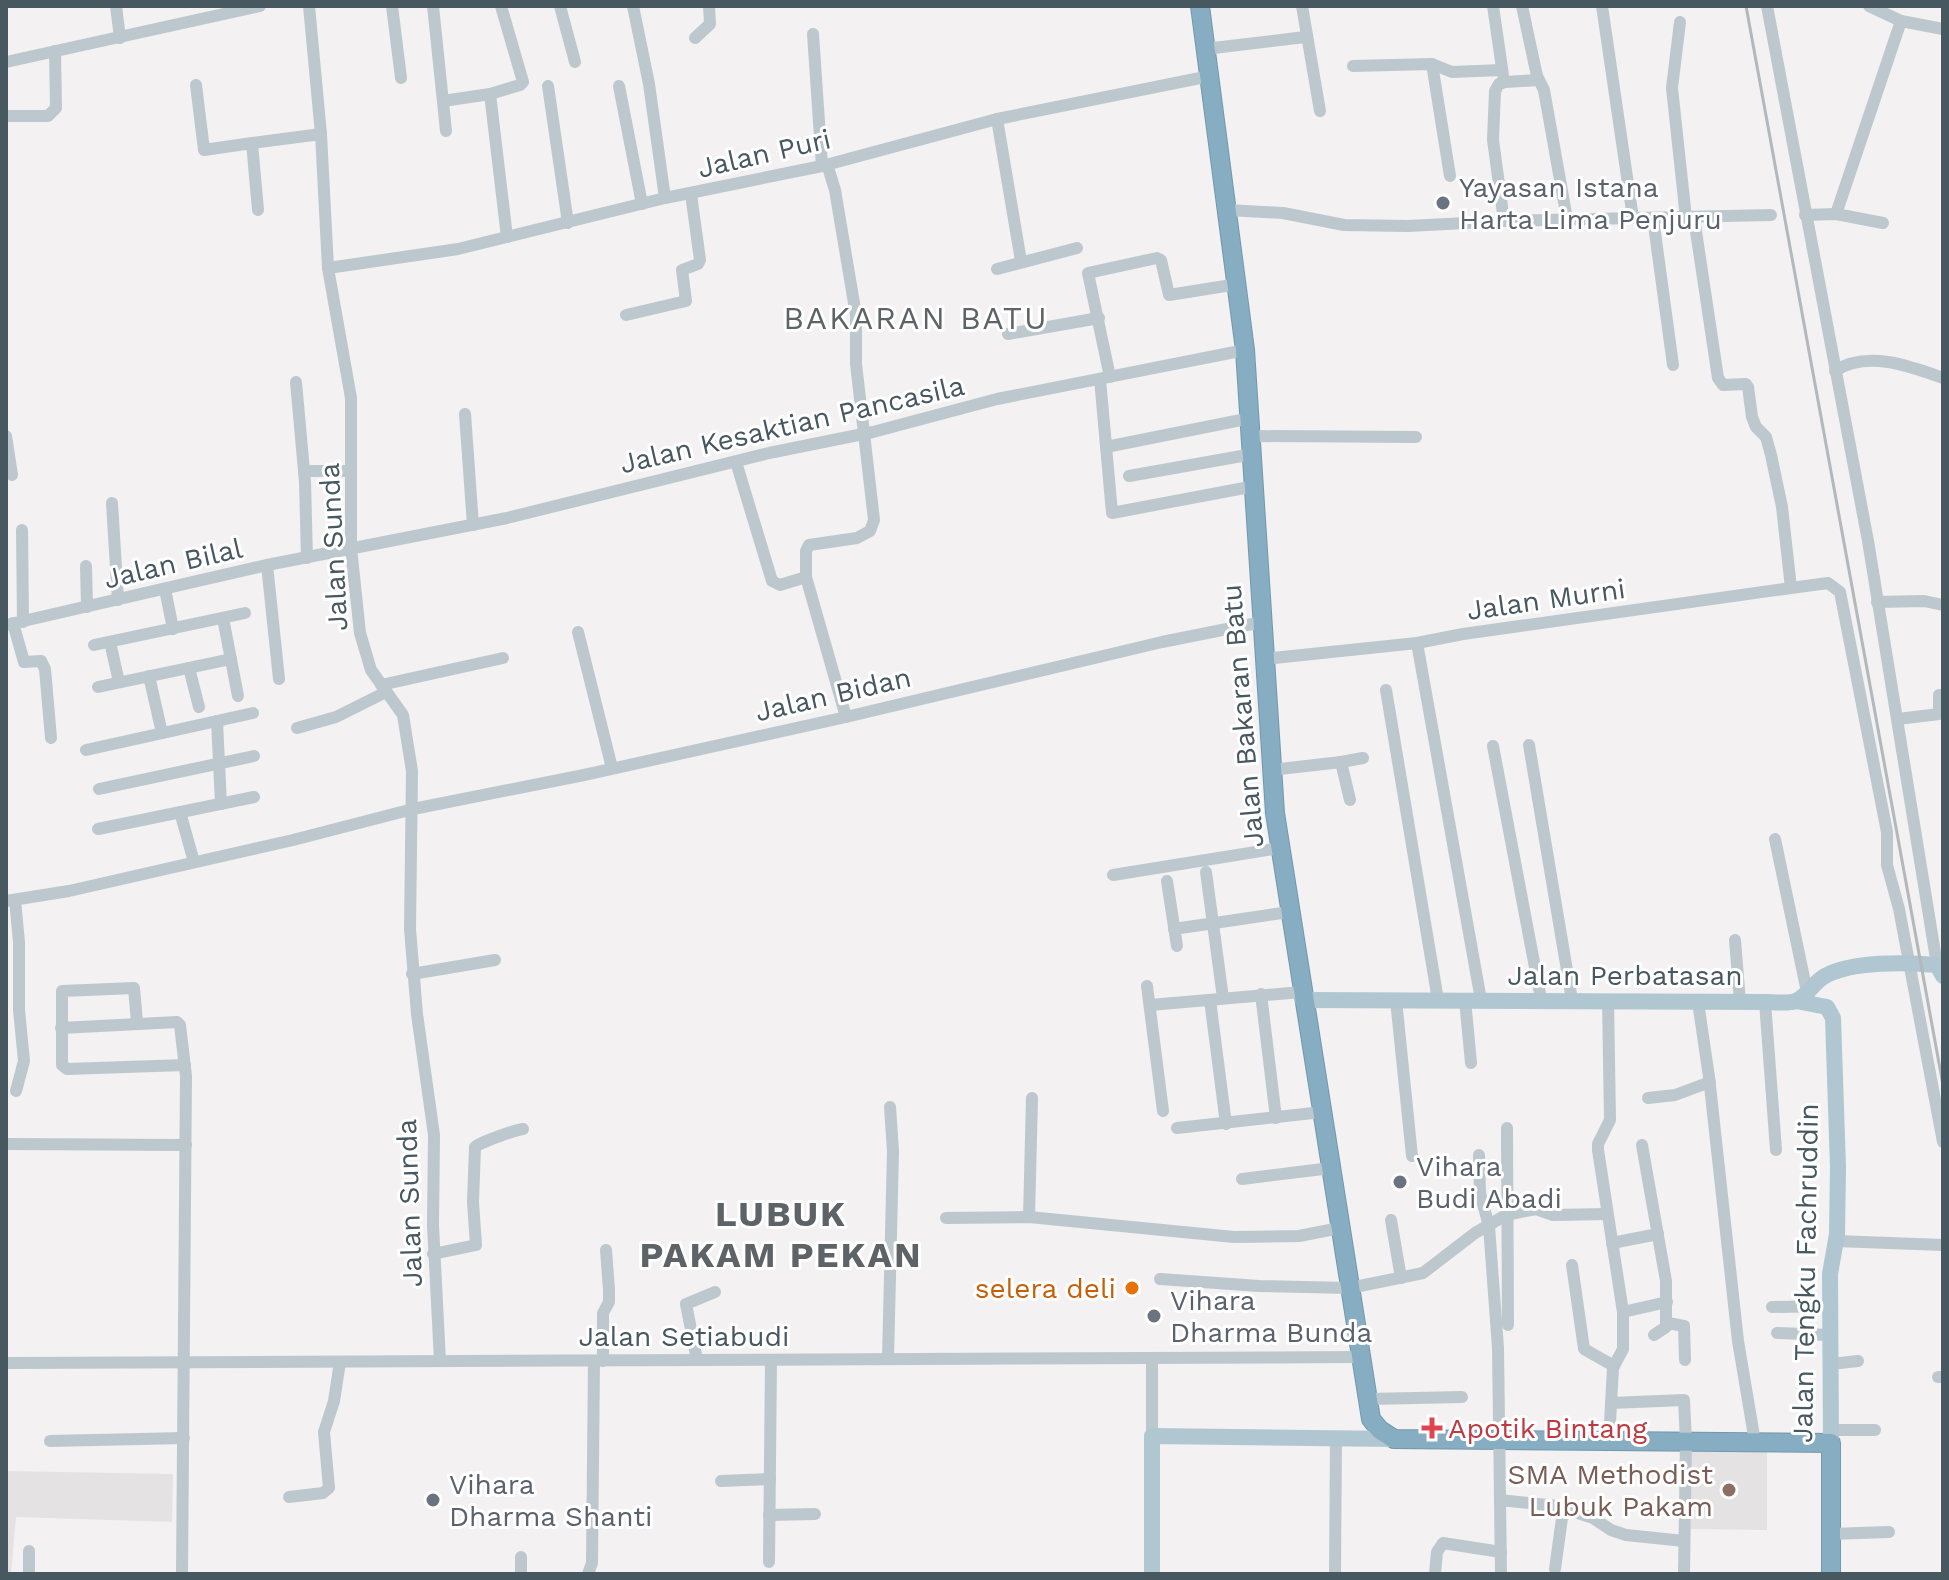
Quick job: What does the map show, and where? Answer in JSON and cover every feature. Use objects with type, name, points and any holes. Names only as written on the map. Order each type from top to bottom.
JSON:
[{"type":"highway","name":"Jalan Bakaran Batu","points":[[1200,6],[1245,350],[1271,770],[1280,848],[1371,1419]]},
{"type":"highway","points":[[1371,1419],[1394,1439],[1755,1442],[1831,1437]]},
{"type":"highway","name":"Jalan Tengku Fachruddin","points":[[1831,1437],[1831,1574]]},
{"type":"main road","name":"Jalan Perbatasan","points":[[1302,996],[1396,1000],[1765,1002],[1802,996],[1824,976],[1832,973],[1889,964],[1910,964],[1940,971]]},
{"type":"main road","name":"Jalan Tengku Fachruddin","points":[[1802,996],[1827,1007],[1833,1018],[1838,1167],[1836,1241],[1830,1274],[1831,1437]]},
{"type":"main road","points":[[1343,1438],[1364,1432],[1371,1419]]},
{"type":"main road","points":[[1152,1574],[1152,1436],[1394,1439]]},
{"type":"street","points":[[116,6],[120,38]]},
{"type":"street","points":[[186,6],[188,21]]},
{"type":"street","points":[[6,62],[260,6]]},
{"type":"street","name":"Jalan Sunda","points":[[309,6],[321,134],[328,268],[351,398],[351,548],[363,647],[371,670],[403,715],[412,771],[412,974],[434,1135],[433,1254],[440,1361]]},
{"type":"street","points":[[392,6],[401,78]]},
{"type":"street","points":[[433,6],[446,131]]},
{"type":"street","points":[[443,101],[490,94],[523,82],[501,6]]},
{"type":"street","points":[[560,6],[575,62]]},
{"type":"street","points":[[633,6],[649,84],[665,198]]},
{"type":"street","points":[[695,38],[710,24],[709,6]]},
{"type":"street","points":[[1302,6],[1320,111]]},
{"type":"street","points":[[1493,6],[1503,76],[1495,91],[1492,124],[1504,221]]},
{"type":"street","points":[[1522,6],[1544,90],[1567,219]]},
{"type":"street","points":[[1602,6],[1633,218]]},
{"type":"street","points":[[1767,6],[1868,541],[1940,971]]},
{"type":"street","points":[[1869,6],[1901,21],[1943,29]]},
{"type":"street","points":[[1836,214],[1901,21]]},
{"type":"street","points":[[1680,22],[1672,88],[1690,218],[1718,378],[1723,385],[1746,384],[1752,417],[1769,445],[1782,507],[1791,588]]},
{"type":"street","points":[[813,34],[825,165],[835,190],[856,315],[856,364],[874,511],[873,526],[867,534],[809,545],[806,551],[806,577],[846,717]]},
{"type":"street","points":[[1205,49],[1305,37]]},
{"type":"street","points":[[6,116],[48,116],[54,113],[55,51]]},
{"type":"street","points":[[1432,64],[1450,176]]},
{"type":"street","points":[[1353,66],[1432,64],[1452,72],[1539,80]]},
{"type":"street","name":"Jalan Puri","points":[[328,268],[462,248],[665,198],[825,165],[997,119],[1210,76]]},
{"type":"street","points":[[196,85],[204,150],[321,134]]},
{"type":"street","points":[[548,86],[568,223]]},
{"type":"street","points":[[619,86],[642,204]]},
{"type":"street","points":[[490,94],[507,237]]},
{"type":"street","points":[[997,119],[1021,261]]},
{"type":"street","points":[[252,143],[258,210]]},
{"type":"street","points":[[626,315],[685,302],[682,270],[698,264],[700,260],[691,194]]},
{"type":"street","points":[[1228,210],[1283,213],[1322,222],[1408,226],[1771,215]]},
{"type":"street","points":[[1805,215],[1836,214],[1883,223]]},
{"type":"street","points":[[1653,218],[1673,365]]},
{"type":"street","points":[[997,269],[1077,248]]},
{"type":"street","points":[[1238,284],[1168,295],[1161,260],[1157,258],[1088,273],[1099,318],[1113,513],[1255,486]]},
{"type":"street","points":[[1008,334],[1099,318]]},
{"type":"street","name":"Jalan Kesaktian Pancasila","points":[[351,548],[582,500],[997,399],[1245,350]]},
{"type":"street","points":[[1835,371],[1851,363],[1879,362],[1905,366],[1943,378]]},
{"type":"street","points":[[296,382],[304,471],[307,558]]},
{"type":"street","points":[[465,414],[473,525]]},
{"type":"street","points":[[6,436],[12,475]]},
{"type":"street","points":[[1106,447],[1252,436],[1416,437]]},
{"type":"street","points":[[1129,476],[1252,436]]},
{"type":"street","points":[[736,462],[772,581],[783,584],[806,577]]},
{"type":"street","points":[[304,471],[351,471]]},
{"type":"street","points":[[112,503],[118,600]]},
{"type":"street","points":[[22,530],[14,623],[24,662],[41,661],[45,669],[51,738]]},
{"type":"street","name":"Jalan Bilal","points":[[14,623],[351,548]]},
{"type":"street","points":[[267,565],[279,679]]},
{"type":"street","points":[[86,566],[87,607]]},
{"type":"street","name":"Jalan Murni","points":[[1264,659],[1417,643],[1828,583],[1840,592],[1887,832],[1887,865],[1910,964]]},
{"type":"street","points":[[165,589],[173,629]]},
{"type":"street","points":[[1877,602],[1924,601],[1943,605]]},
{"type":"street","points":[[94,645],[245,613]]},
{"type":"street","points":[[223,618],[238,696]]},
{"type":"street","name":"Jalan Bidan","points":[[10,901],[47,896],[413,809],[724,744],[1162,642],[1262,622]]},
{"type":"street","points":[[578,632],[612,768]]},
{"type":"street","points":[[110,642],[119,682]]},
{"type":"street","points":[[1417,643],[1473,1000],[1471,1063]]},
{"type":"street","points":[[297,728],[336,717],[383,688],[503,658]]},
{"type":"street","points":[[98,687],[231,659]]},
{"type":"street","points":[[189,668],[199,707]]},
{"type":"street","points":[[149,676],[162,733]]},
{"type":"street","points":[[1386,690],[1438,1000]]},
{"type":"street","points":[[1898,719],[1939,714],[1939,695],[1943,695]]},
{"type":"street","points":[[86,750],[253,713]]},
{"type":"street","points":[[217,721],[221,804]]},
{"type":"street","points":[[1529,745],[1572,1000]]},
{"type":"street","points":[[1493,746],[1541,999]]},
{"type":"street","points":[[99,789],[254,756]]},
{"type":"street","points":[[1271,770],[1363,758]]},
{"type":"street","points":[[1341,762],[1350,800]]},
{"type":"street","points":[[98,829],[254,797]]},
{"type":"street","points":[[180,812],[194,862]]},
{"type":"street","points":[[1775,839],[1802,996]]},
{"type":"street","points":[[1113,875],[1280,848]]},
{"type":"street","points":[[1206,872],[1226,1124]]},
{"type":"street","points":[[1167,881],[1177,946]]},
{"type":"street","points":[[10,901],[19,942],[19,1010],[24,1061],[16,1091]]},
{"type":"street","points":[[1174,929],[1289,912]]},
{"type":"street","points":[[1735,940],[1740,1002]]},
{"type":"street","points":[[412,974],[495,960]]},
{"type":"street","points":[[1910,964],[1943,1142]]},
{"type":"street","points":[[1147,986],[1163,1111]]},
{"type":"street","points":[[137,1022],[134,988],[65,989],[61,993],[62,1065],[67,1069],[185,1065]]},
{"type":"street","points":[[1261,994],[1276,1118]]},
{"type":"street","points":[[1150,1005],[1261,994],[1302,996]]},
{"type":"street","points":[[1396,1000],[1412,1156]]},
{"type":"street","points":[[1608,1000],[1610,1120],[1598,1144],[1623,1312],[1623,1349],[1614,1366],[1609,1441]]},
{"type":"street","points":[[1698,1002],[1710,1082],[1738,1341],[1755,1442]]},
{"type":"street","points":[[1765,1002],[1776,1150]]},
{"type":"street","points":[[61,1028],[137,1022],[179,1023],[185,1065],[187,1235],[182,1363],[182,1574]]},
{"type":"street","points":[[1648,1098],[1675,1095],[1710,1082]]},
{"type":"street","points":[[1029,1217],[1032,1098]]},
{"type":"street","points":[[888,1359],[893,1151],[890,1107]]},
{"type":"street","points":[[1177,1128],[1322,1112]]},
{"type":"street","points":[[1507,1128],[1508,1325]]},
{"type":"street","points":[[433,1254],[476,1245],[473,1202],[475,1147],[523,1129]]},
{"type":"street","points":[[6,1144],[186,1145]]},
{"type":"street","points":[[1642,1145],[1658,1234],[1668,1323]]},
{"type":"street","points":[[1479,1155],[1480,1193],[1489,1226],[1498,1348],[1501,1574]]},
{"type":"street","points":[[1242,1179],[1331,1168]]},
{"type":"street","points":[[1160,1279],[1350,1288],[1423,1273],[1475,1233],[1506,1215],[1536,1209],[1553,1215],[1607,1214]]},
{"type":"street","points":[[946,1218],[1029,1217],[1234,1237],[1299,1236],[1340,1228]]},
{"type":"street","points":[[1391,1220],[1401,1278]]},
{"type":"street","points":[[1612,1243],[1658,1234]]},
{"type":"street","points":[[1836,1241],[1943,1245]]},
{"type":"street","points":[[588,1574],[592,1563],[598,1361],[603,1313],[609,1302],[606,1250]]},
{"type":"street","points":[[1572,1265],[1584,1349],[1614,1366]]},
{"type":"street","points":[[697,1360],[686,1304],[715,1292]]},
{"type":"street","points":[[1623,1312],[1667,1302]]},
{"type":"street","points":[[1772,1307],[1830,1306]]},
{"type":"street","points":[[1654,1335],[1668,1323]]},
{"type":"street","points":[[1668,1323],[1684,1326],[1685,1360]]},
{"type":"street","points":[[1777,1333],[1830,1335]]},
{"type":"street","name":"Jalan Setiabudi","points":[[6,1363],[1361,1357]]},
{"type":"street","points":[[1152,1358],[1152,1436]]},
{"type":"street","points":[[769,1562],[771,1360]]},
{"type":"street","points":[[1831,1364],[1858,1361]]},
{"type":"street","points":[[289,1497],[323,1493],[329,1488],[324,1432],[334,1401],[340,1362]]},
{"type":"street","points":[[1368,1399],[1462,1397]]},
{"type":"street","points":[[1611,1403],[1684,1400],[1684,1574]]},
{"type":"street","points":[[1831,1437],[1875,1430]]},
{"type":"street","points":[[50,1441],[184,1438]]},
{"type":"street","points":[[1335,1574],[1343,1438]]},
{"type":"street","points":[[721,1481],[770,1479]]},
{"type":"street","points":[[1500,1500],[1542,1503],[1593,1518],[1611,1530],[1626,1535],[1684,1541]]},
{"type":"street","points":[[1555,1569],[1562,1518],[1567,1511]]},
{"type":"street","points":[[769,1515],[815,1514]]},
{"type":"street","points":[[1831,1534],[1889,1532]]},
{"type":"street","points":[[1435,1574],[1437,1552],[1443,1543],[1501,1552]]},
{"type":"street","points":[[29,1551],[29,1574]]},
{"type":"street","points":[[521,1557],[521,1574]]},
{"type":"shaded area","name":"SMA Methodist Lubuk Pakam","points":[[1691,1451],[1767,1452],[1767,1530],[1691,1529]]},
{"type":"shaded area","points":[[6,1471],[173,1474],[172,1522],[16,1517],[11,1574],[6,1574]]},
{"type":"railway","points":[[1746,6],[1943,1085]]},
{"type":"place","name":"Yayasan Istana Harta Lima Penjuru","points":[[1443,203]]},
{"type":"place","name":"Vihara Budi Abadi","points":[[1400,1182]]},
{"type":"place","name":"selera deli","points":[[1132,1288]]},
{"type":"place","name":"Vihara Dharma Bunda","points":[[1154,1316]]},
{"type":"place","name":"Apotik Bintang","points":[[1432,1428]]},
{"type":"place","name":"SMA Methodist Lubuk Pakam","points":[[1729,1490]]},
{"type":"place","name":"Vihara Dharma Shanti","points":[[433,1500]]},
{"type":"district","name":"BAKARAN BATU","points":[[916,318]]},
{"type":"district","name":"LUBUK PAKAM PEKAN","points":[[781,1234]]}]
